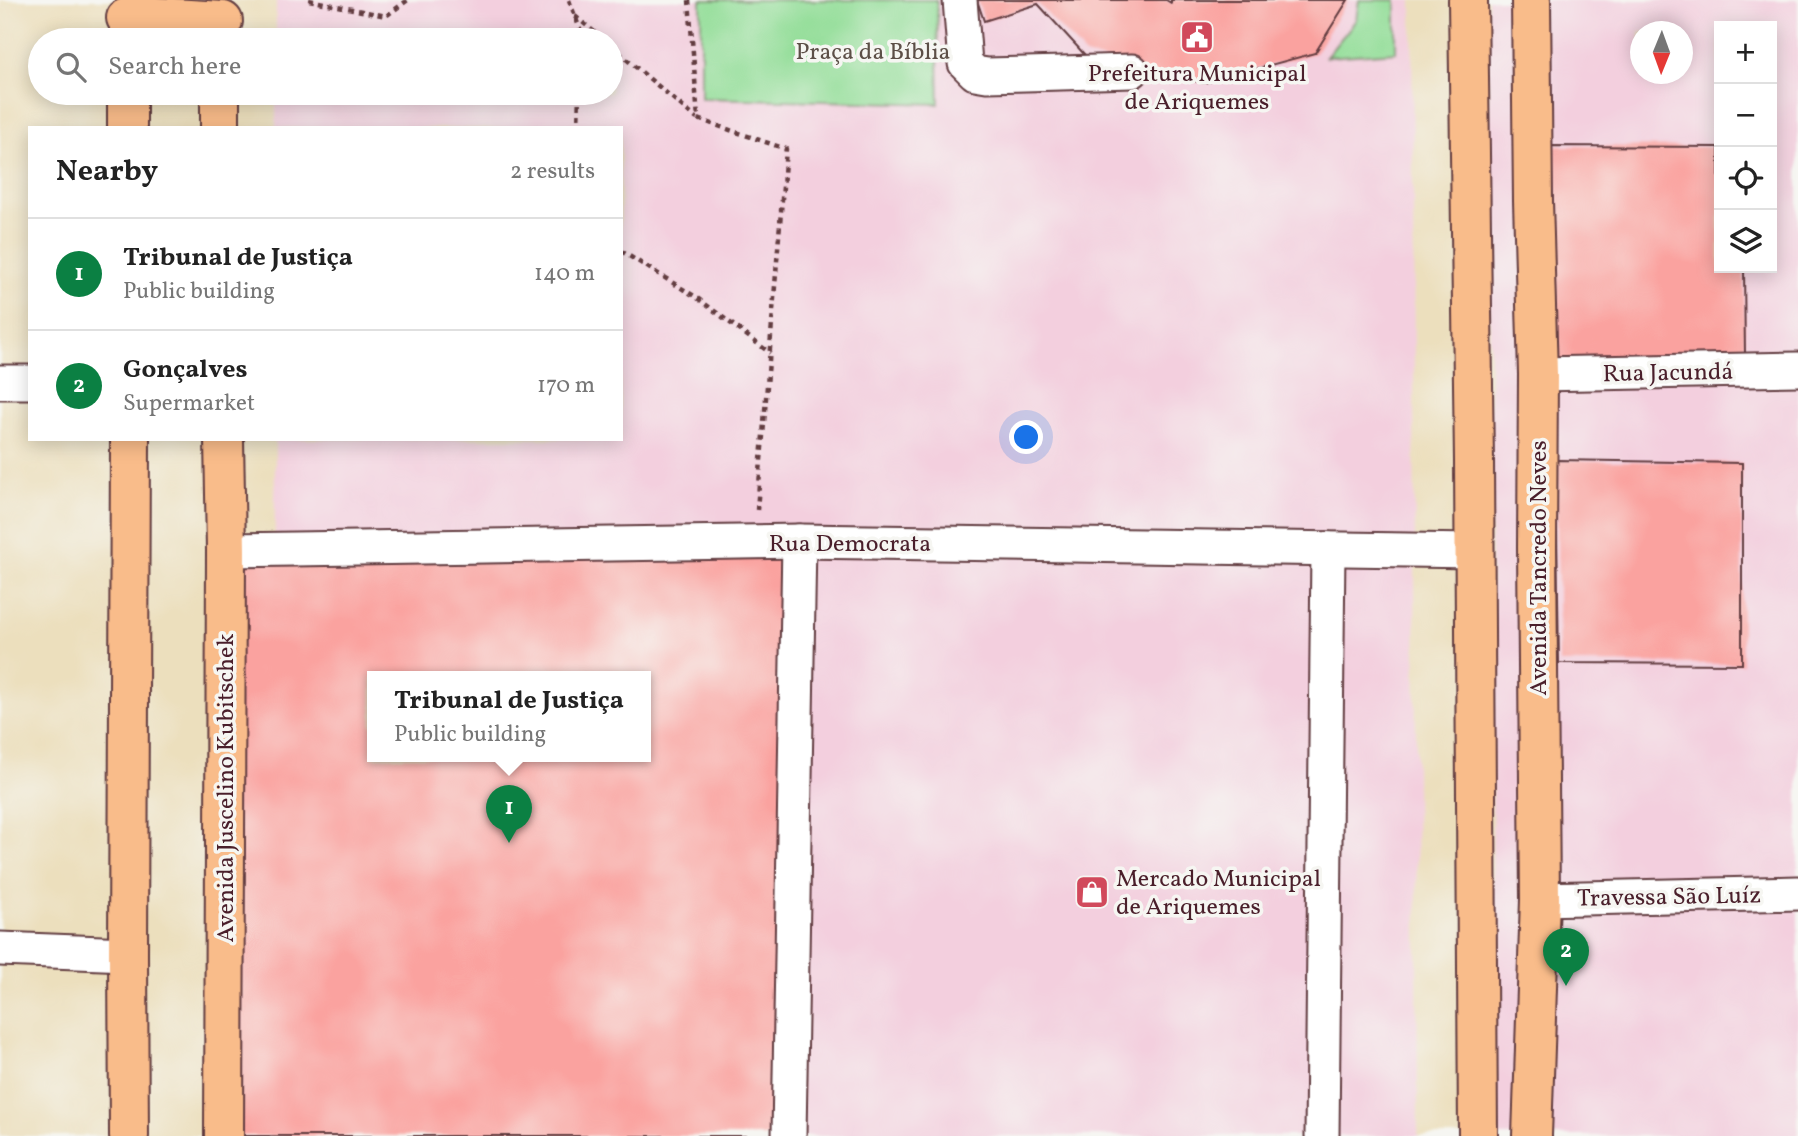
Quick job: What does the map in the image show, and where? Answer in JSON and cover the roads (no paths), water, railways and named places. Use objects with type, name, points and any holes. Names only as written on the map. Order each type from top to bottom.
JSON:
[{"type":"main road","points":[[1468,0],[1472,198],[1478,1136]]},
{"type":"main road","name":"Avenida Tancredo Neves","points":[[1531,0],[1538,374],[1540,899],[1532,1136]]},
{"type":"main road","points":[[126,19],[155,17],[223,21]]},
{"type":"main road","points":[[127,105],[127,126]]},
{"type":"main road","points":[[220,105],[220,126]]},
{"type":"main road","points":[[1472,198],[1533,201]]},
{"type":"main road","points":[[129,1136],[130,441]]},
{"type":"main road","name":"Avenida Juscelino Kubitschek","points":[[223,1136],[226,550],[224,441]]},
{"type":"street","points":[[960,0],[965,63],[975,73],[987,75],[1132,71]]},
{"type":"street","name":"Rua Jacundá","points":[[1538,374],[1798,369]]},
{"type":"street","points":[[0,382],[28,382]]},
{"type":"street","points":[[789,1136],[799,541]]},
{"type":"street","name":"Rua Democrata","points":[[226,550],[799,541],[1474,551]]},
{"type":"street","points":[[1322,1136],[1328,549]]},
{"type":"street","name":"Travessa São Luíz","points":[[1540,899],[1798,892]]},
{"type":"street","points":[[0,949],[128,954]]},
{"type":"place","name":"Prefeitura Municipal de Ariquemes","points":[[1197,37]]},
{"type":"place","name":"Tribunal de Justiça","points":[[509,843]]},
{"type":"place","name":"Mercado Municipal de Ariquemes","points":[[1092,892]]},
{"type":"place","name":"Gonçalves","points":[[1566,986]]},
{"type":"park label","name":"Praça da Bíblia","points":[[873,51]]}]
